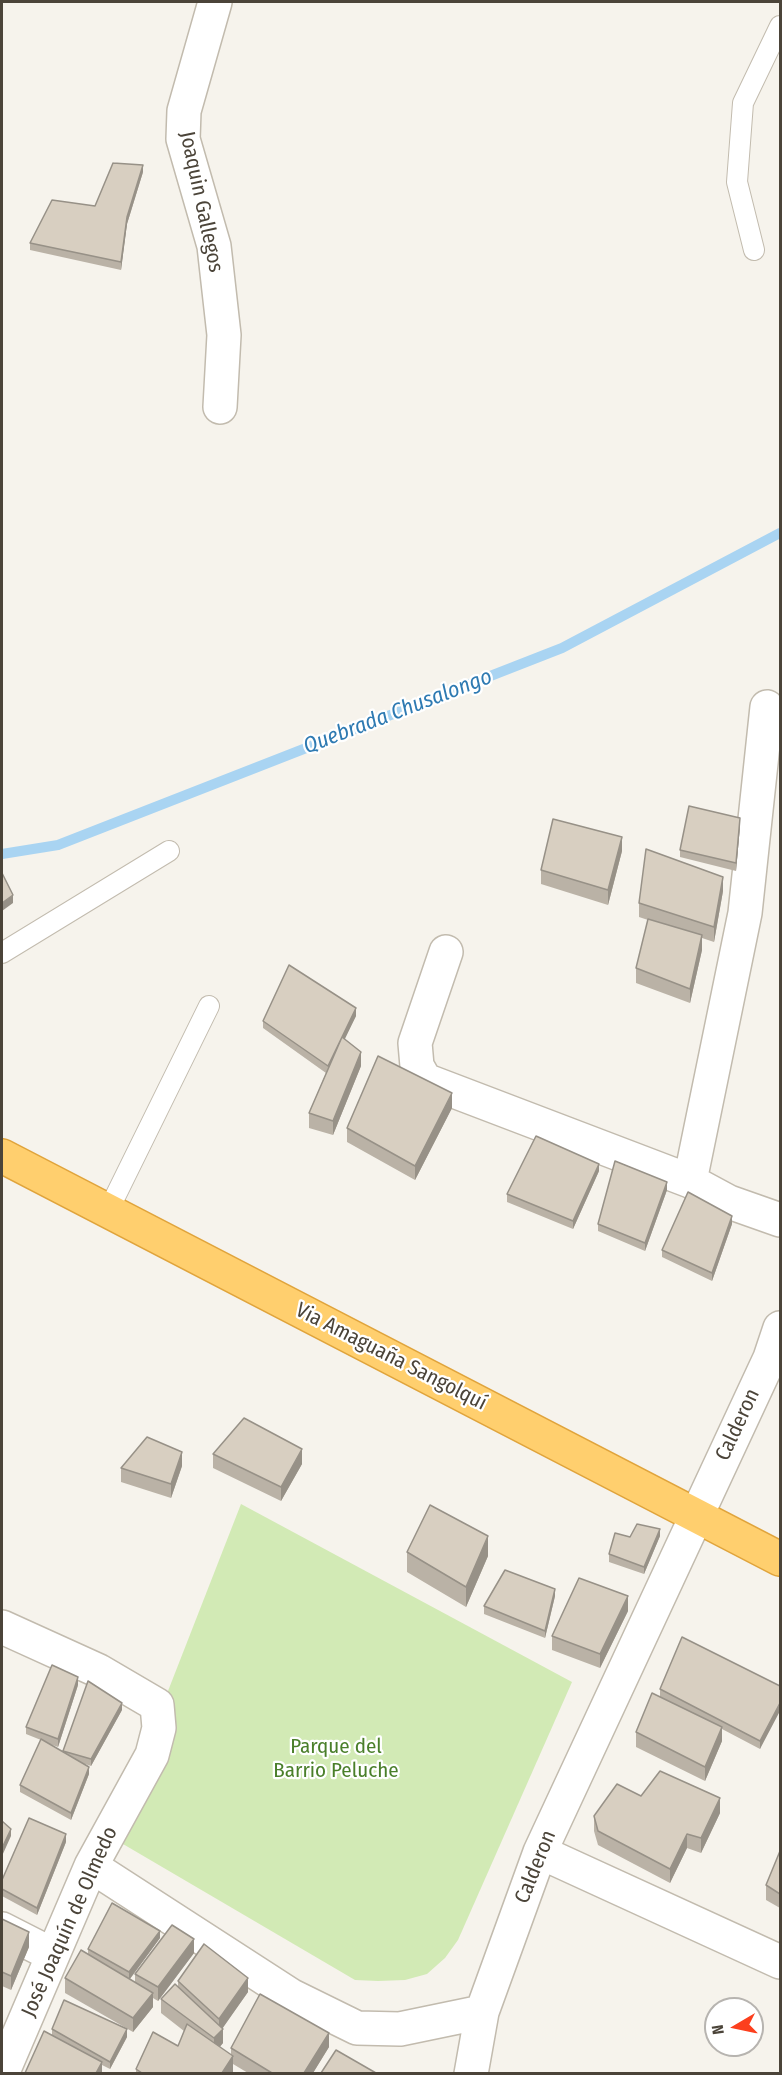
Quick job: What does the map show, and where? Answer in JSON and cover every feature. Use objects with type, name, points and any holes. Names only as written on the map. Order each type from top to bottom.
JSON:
[{"type":"highway","name":"Via Amaguaña Sangolquí","points":[[2,1156],[780,1559]]},
{"type":"street","name":"Joaquin Gallegos","points":[[215,2],[184,111],[183,139],[214,246],[224,335],[220,407]]},
{"type":"street","points":[[690,1181],[745,913],[766,706]]},
{"type":"street","points":[[446,952],[415,1043],[417,1066],[425,1080],[690,1181],[729,1202],[780,1220]]},
{"type":"street","name":"Calderon","points":[[471,2073],[482,2012],[540,1852],[696,1514],[775,1362],[780,1328]]},
{"type":"street","name":"José Joaquín de Olmedo","points":[[2,1628],[99,1671],[157,1705],[159,1728],[152,1755],[92,1866],[2,2073]]},
{"type":"street","points":[[540,1852],[780,1962]]},
{"type":"street","points":[[92,1866],[292,1996],[357,2028],[400,2029],[482,2012]]},
{"type":"street","points":[[2,1929],[53,1955]]},
{"type":"lane","points":[[754,250],[737,182],[743,103],[780,26]]},
{"type":"lane","points":[[2,953],[169,851]]},
{"type":"lane","points":[[108,1210],[209,1006]]},
{"type":"green space","name":"Parque del Barrio Peluche","points":[[241,1504],[572,1682],[458,1940],[445,1958],[427,1974],[405,1980],[355,1980],[111,1837]]},
{"type":"building","points":[[113,163],[143,165],[127,217],[121,262],[30,243],[52,200],[95,206]]},
{"type":"building","points":[[689,806],[740,818],[736,863],[680,850]]},
{"type":"building","points":[[553,819],[622,837],[608,890],[541,870]]},
{"type":"building","points":[[646,849],[723,877],[714,927],[639,903]]},
{"type":"building","points":[[2,873],[13,895],[2,903]]},
{"type":"building","points":[[648,919],[702,935],[690,989],[636,968]]},
{"type":"building","points":[[289,965],[356,1008],[328,1066],[263,1021]]},
{"type":"building","points":[[342,1037],[361,1052],[333,1121],[309,1113]]},
{"type":"building","points":[[378,1056],[452,1093],[415,1166],[347,1128]]},
{"type":"building","points":[[536,1136],[599,1164],[573,1221],[507,1194]]},
{"type":"building","points":[[615,1161],[667,1182],[645,1243],[598,1224]]},
{"type":"building","points":[[688,1192],[732,1216],[712,1273],[662,1250]]},
{"type":"building","points":[[244,1418],[302,1449],[281,1487],[213,1454]]},
{"type":"building","points":[[147,1437],[182,1452],[171,1484],[121,1468]]},
{"type":"building","points":[[430,1505],[488,1536],[466,1587],[407,1552]]},
{"type":"building","points":[[637,1524],[660,1529],[644,1567],[609,1554],[615,1533],[630,1537]]},
{"type":"building","points":[[505,1570],[555,1589],[545,1631],[484,1606]]},
{"type":"building","points":[[579,1578],[628,1596],[600,1654],[552,1636]]},
{"type":"building","points":[[682,1637],[780,1686],[780,1703],[760,1741],[660,1689]]},
{"type":"building","points":[[52,1665],[78,1677],[58,1739],[26,1727]]},
{"type":"building","points":[[88,1681],[122,1703],[91,1759],[63,1751]]},
{"type":"building","points":[[652,1693],[722,1727],[705,1767],[636,1732]]},
{"type":"building","points":[[41,1739],[89,1767],[71,1813],[20,1785]]},
{"type":"building","points":[[660,1771],[720,1798],[701,1838],[687,1834],[670,1869],[598,1831],[594,1816],[617,1784],[641,1796]]},
{"type":"building","points":[[29,1818],[66,1834],[37,1908],[2,1889],[2,1880]]},
{"type":"building","points":[[2,1821],[11,1829],[2,1848]]},
{"type":"building","points":[[780,1851],[780,1894],[766,1885]]},
{"type":"building","points":[[112,1903],[160,1931],[129,1972],[88,1949]]},
{"type":"building","points":[[2,1919],[29,1932],[11,1976],[2,1972]]},
{"type":"building","points":[[172,1925],[194,1939],[158,1987],[135,1974]]},
{"type":"building","points":[[204,1944],[248,1978],[219,2019],[178,1981]]},
{"type":"building","points":[[81,1950],[153,1993],[133,2018],[65,1978]]},
{"type":"building","points":[[175,1984],[223,2029],[214,2038],[161,1999]]},
{"type":"building","points":[[260,1994],[329,2033],[304,2073],[272,2073],[231,2048]]},
{"type":"building","points":[[64,2000],[127,2029],[110,2062],[52,2029]]},
{"type":"building","points":[[187,2024],[233,2056],[222,2073],[142,2073],[136,2069],[153,2032],[178,2046]]},
{"type":"building","points":[[44,2031],[102,2062],[96,2073],[25,2073]]},
{"type":"building","points":[[336,2050],[376,2073],[321,2073]]},
{"type":"waterway","name":"Quebrada Chusalongo","points":[[2,854],[58,845],[562,648],[780,533]]}]
